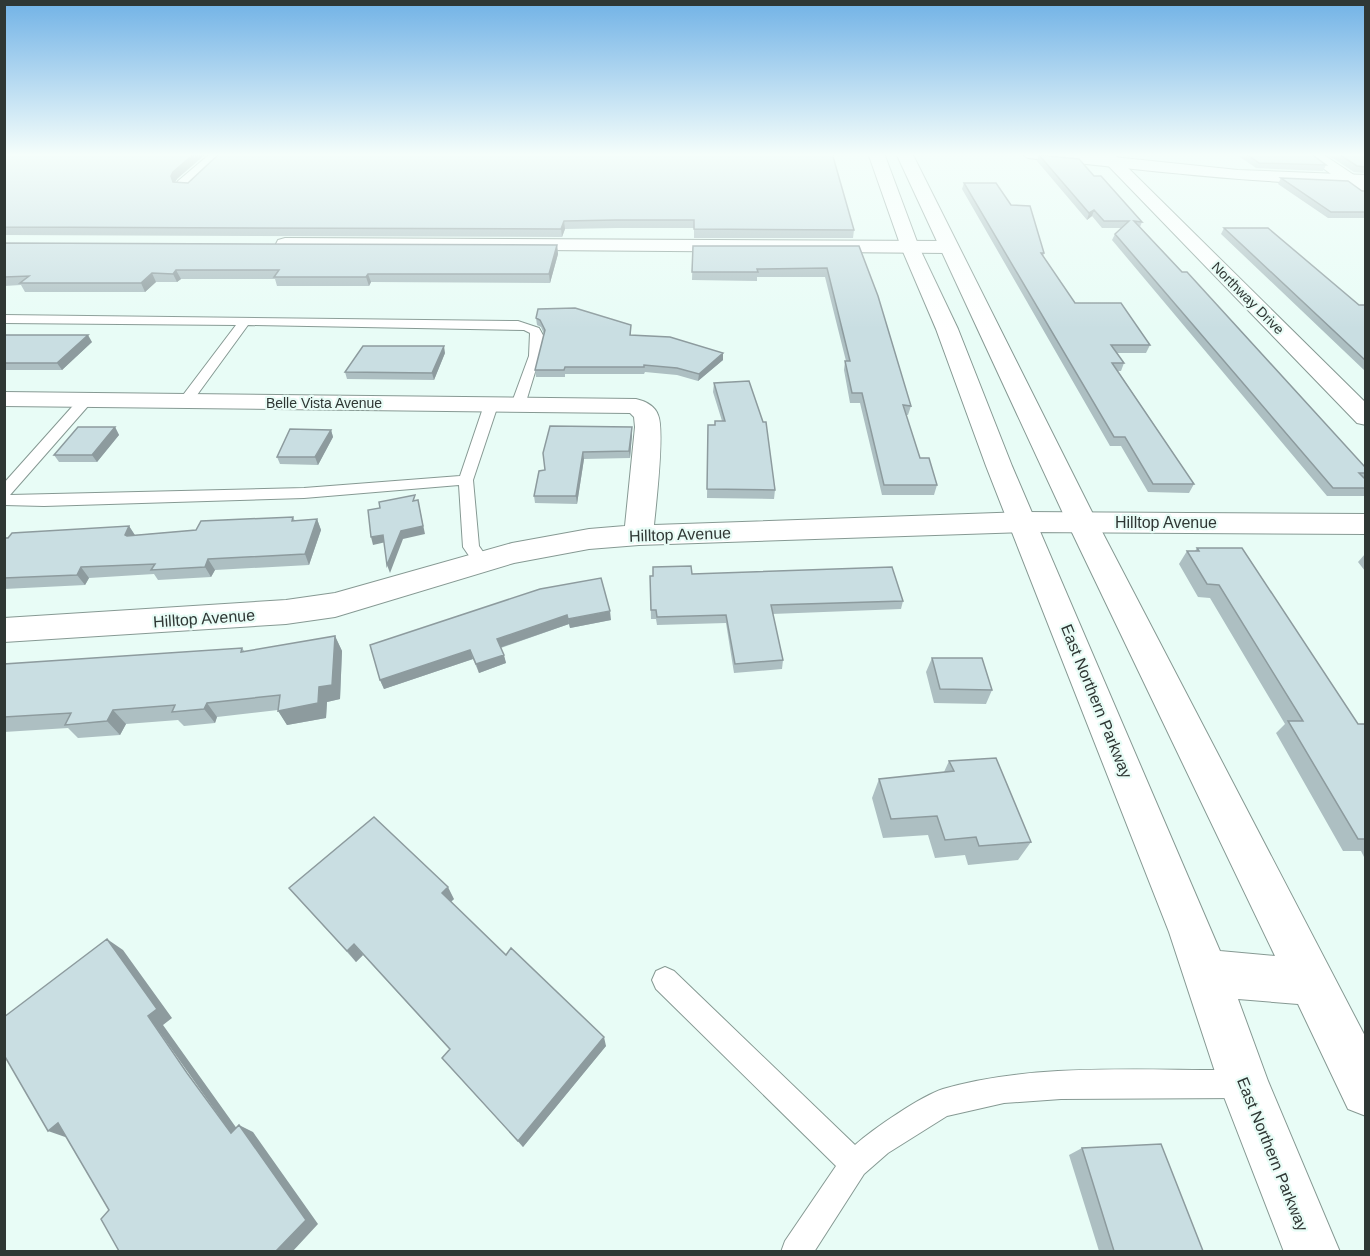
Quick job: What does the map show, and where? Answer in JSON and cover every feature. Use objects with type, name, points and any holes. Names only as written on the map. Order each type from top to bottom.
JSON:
[{"type":"street","name":"East Northern Parkway","points":[[897,212],[910,247],[947,329],[999,466],[1024,522],[1206,974],[1244,1084],[1312,1251]]},
{"type":"street","points":[[931,212],[1082,522],[1365,1091]]},
{"type":"street","name":"Northway Drive","points":[[1162,212],[1365,418]]},
{"type":"street","points":[[270,244],[948,247]]},
{"type":"street","name":"Belle Vista Avenue","points":[[4,399],[84,402],[622,404],[636,406],[646,415],[648,427],[639,535]]},
{"type":"street","name":"Hilltop Avenue","points":[[4,630],[286,612],[335,605],[544,546],[639,535],[1024,522],[1365,524]]},
{"type":"street","points":[[1206,974],[1311,982]]},
{"type":"lane","points":[[4,319],[243,324],[502,325],[531,328],[536,332],[538,338],[534,358],[518,405]]},
{"type":"lane","points":[[184,403],[243,324]]},
{"type":"lane","points":[[4,492],[84,402]]},
{"type":"lane","points":[[482,562],[471,547],[466,480],[491,405]]},
{"type":"lane","points":[[4,500],[44,501],[304,493],[466,480]]},
{"type":"lane","points":[[665,980],[854,1164]]},
{"type":"lane","points":[[796,1251],[854,1164],[878,1143],[942,1103],[1005,1089],[1061,1085],[1244,1084]]},
{"type":"building","points":[[4,212],[849,212],[854,230],[694,229],[694,220],[564,221],[561,229],[4,227]]},
{"type":"building","points":[[981,212],[1032,212],[1044,253],[1041,253],[1075,303],[1121,303],[1150,345],[1111,345],[1124,363],[1112,363],[1194,484],[1153,484],[1125,437],[1114,437]]},
{"type":"building","points":[[1095,212],[1133,212],[1142,222],[1134,221],[1182,272],[1187,272],[1365,467],[1365,473],[1359,473],[1365,479],[1365,488],[1333,488],[1115,234],[1129,221],[1104,221]]},
{"type":"building","points":[[1224,228],[1268,228],[1359,305],[1365,305],[1365,360]]},
{"type":"building","points":[[4,243],[557,245],[549,274],[368,274],[366,277],[274,277],[279,270],[176,270],[173,274],[152,273],[141,283],[20,283],[29,276],[4,277]]},
{"type":"building","points":[[693,246],[859,246],[878,296],[911,406],[903,405],[920,458],[929,458],[937,485],[884,485],[862,393],[852,393],[845,361],[850,361],[827,268],[757,269],[758,272],[692,272]]},
{"type":"building","points":[[575,308],[631,325],[630,335],[670,337],[723,353],[699,374],[677,368],[644,365],[644,367],[565,367],[564,370],[535,370],[545,330],[540,320],[536,318],[538,309]]},
{"type":"building","points":[[4,335],[88,335],[57,363],[4,363]]},
{"type":"building","points":[[363,346],[444,346],[432,373],[345,372]]},
{"type":"building","points":[[749,381],[763,422],[766,422],[775,490],[707,489],[708,425],[715,425],[715,421],[725,421],[714,383]]},
{"type":"building","points":[[550,426],[632,427],[629,451],[583,452],[576,496],[534,496],[539,471],[545,470],[543,453]]},
{"type":"building","points":[[78,427],[115,427],[92,455],[54,455]]},
{"type":"building","points":[[290,429],[331,430],[315,457],[277,457]]},
{"type":"building","points":[[415,495],[413,501],[418,500],[423,526],[401,531],[387,565],[383,535],[371,537],[368,510],[380,508],[379,502]]},
{"type":"building","points":[[293,517],[292,521],[317,519],[305,554],[208,559],[205,567],[151,570],[155,564],[81,567],[77,575],[4,578],[4,538],[8,538],[12,533],[129,526],[125,535],[127,536],[196,530],[201,521]]},
{"type":"building","points":[[1197,548],[1242,548],[1358,724],[1365,724],[1365,839],[1358,839],[1288,721],[1303,721],[1219,585],[1207,584],[1187,551],[1199,551]]},
{"type":"building","points":[[691,566],[692,574],[892,567],[903,601],[771,605],[783,660],[735,664],[726,615],[657,617],[656,610],[651,610],[650,576],[653,576],[653,567]]},
{"type":"building","points":[[601,578],[610,611],[568,619],[567,615],[497,639],[504,655],[476,664],[470,650],[380,680],[370,645],[540,589]]},
{"type":"building","points":[[335,636],[332,685],[319,687],[318,703],[278,711],[280,695],[207,703],[204,709],[172,712],[175,705],[113,710],[107,721],[65,725],[71,713],[4,717],[4,664],[242,648],[241,652]]},
{"type":"building","points":[[932,658],[982,658],[992,690],[940,689]]},
{"type":"building","points":[[996,758],[1031,842],[979,846],[976,837],[945,840],[937,816],[891,819],[879,779],[954,771],[949,761]]},
{"type":"building","points":[[374,817],[448,887],[442,893],[506,955],[511,948],[604,1037],[518,1141],[442,1058],[450,1049],[354,944],[347,951],[289,888]]},
{"type":"building","points":[[107,939],[157,1009],[148,1016],[187,1073],[231,1133],[239,1125],[306,1220],[276,1251],[119,1251],[101,1219],[109,1210],[58,1123],[48,1131],[4,1055],[4,1017]]},
{"type":"building","points":[[1161,1144],[1203,1251],[1114,1251],[1082,1148]]}]
